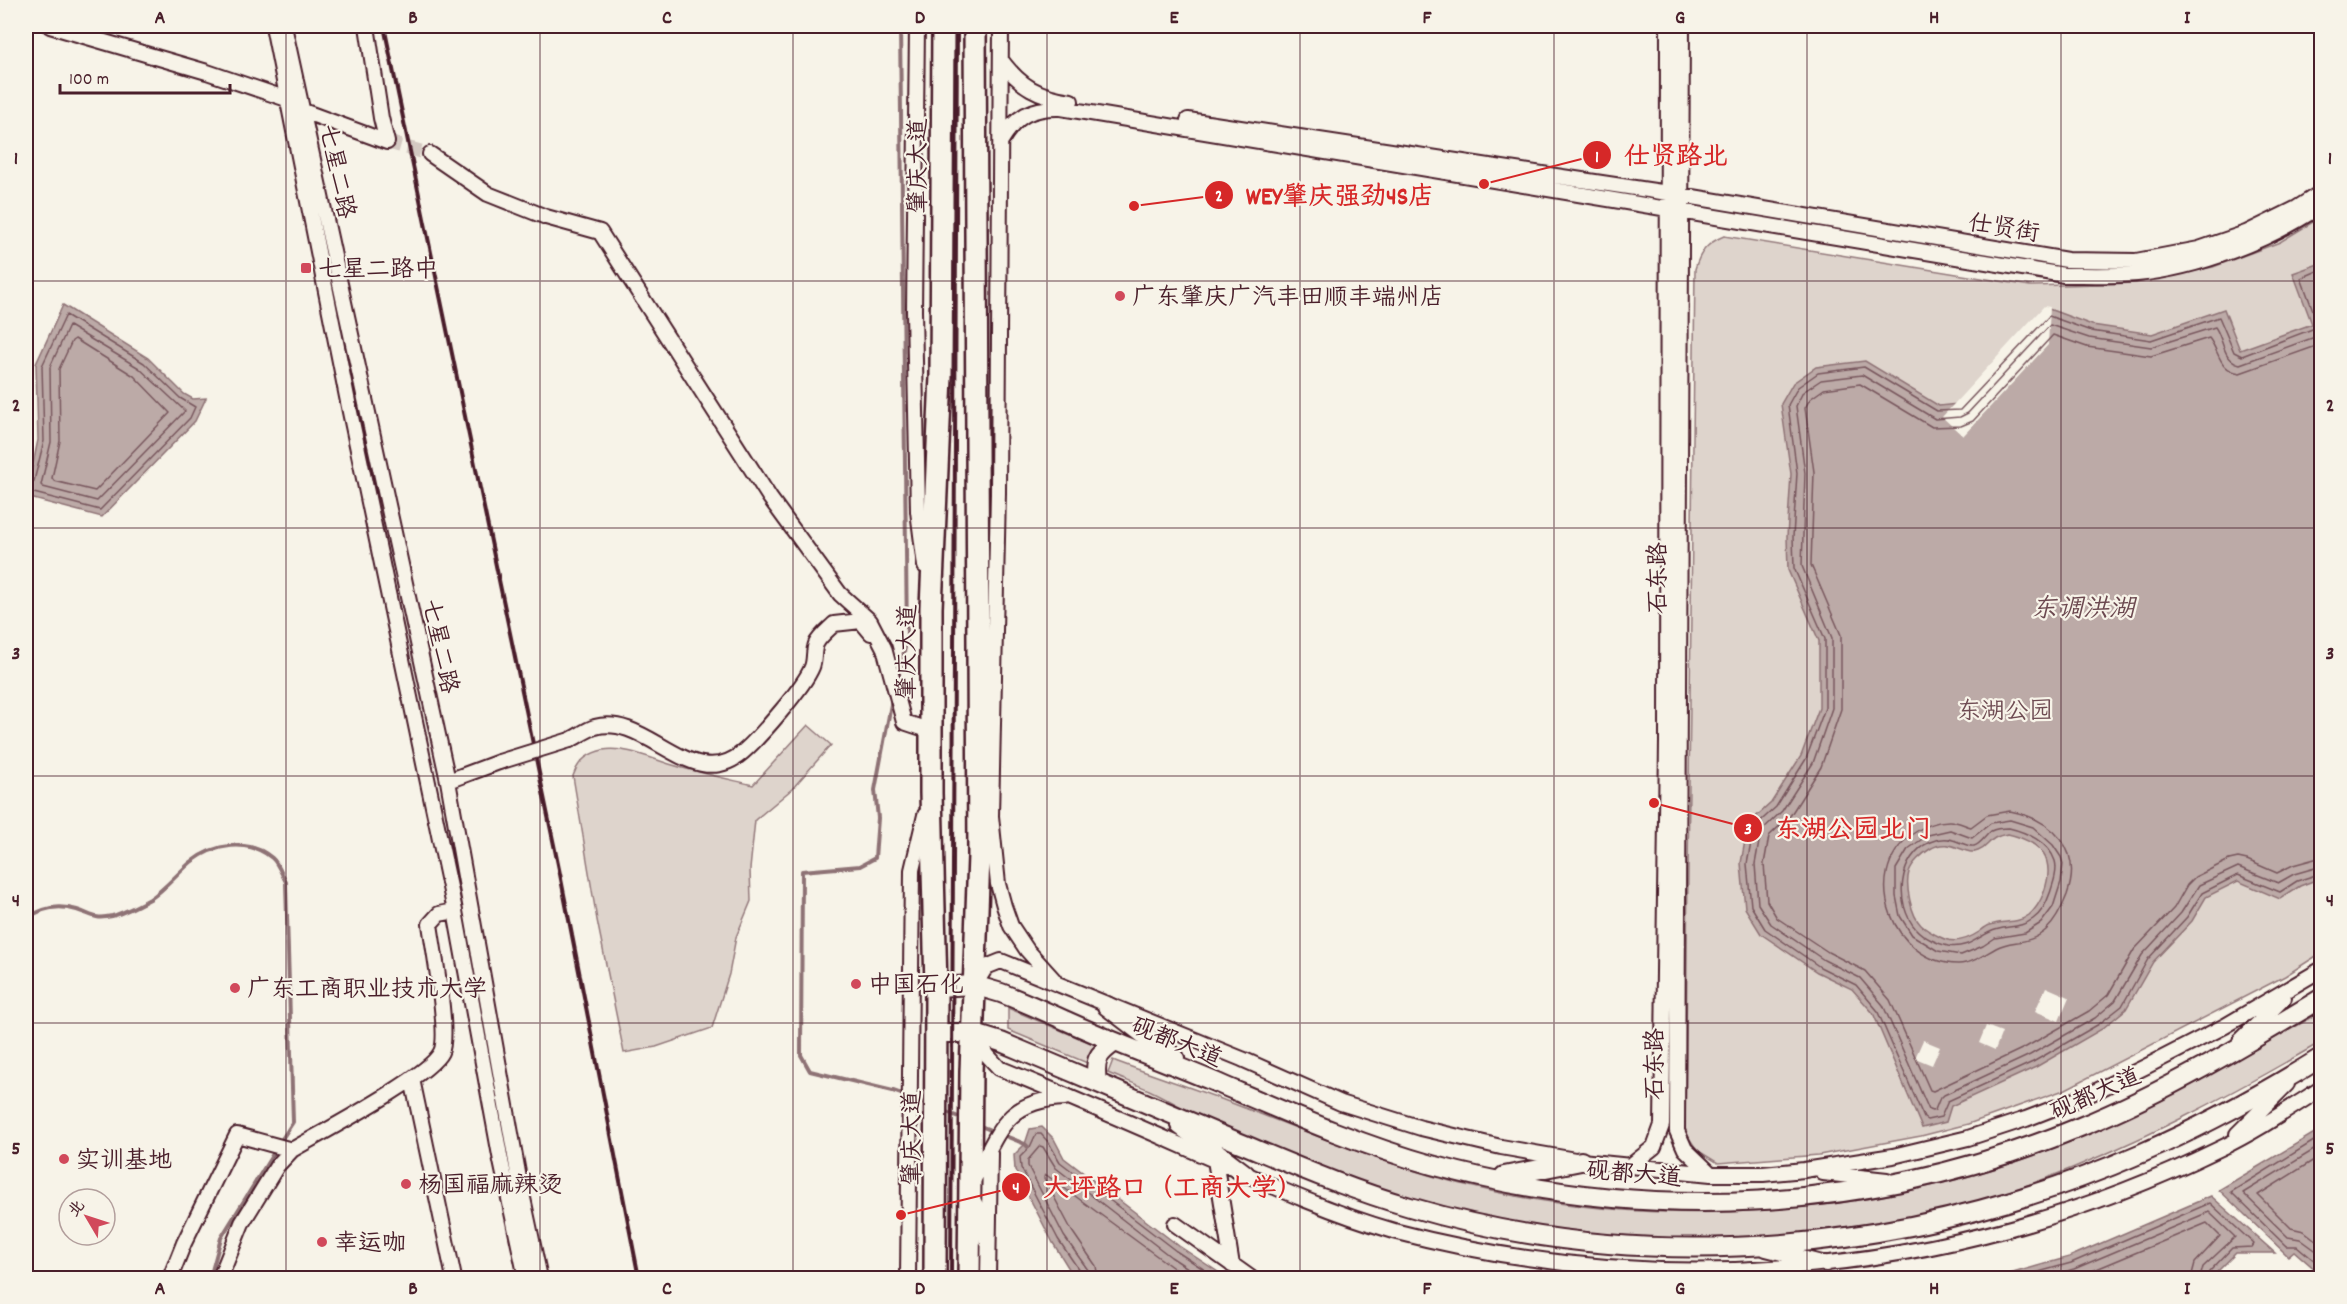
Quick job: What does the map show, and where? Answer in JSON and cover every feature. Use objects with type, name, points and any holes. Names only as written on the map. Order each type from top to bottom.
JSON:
[{"type":"highway","name":"肇庆大道","points":[[935,1278],[937,1091],[931,793],[931,608],[941,376],[943,26]]},
{"type":"highway","points":[[969,1278],[970,1188],[980,1147],[970,1107],[979,856],[975,26]]},
{"type":"main road","name":"砚都大道","points":[[936,987],[974,986],[1001,993],[1115,1042],[1359,1140],[1430,1164],[1491,1179],[1584,1194],[1656,1201],[1755,1202],[1798,1198],[1901,1182],[1982,1162],[2079,1128],[2221,1059],[2322,998]]},
{"type":"main road","points":[[1107,1006],[1193,1072]]},
{"type":"main road","points":[[936,1033],[972,1033],[1001,1042],[1312,1173],[1408,1207],[1456,1220],[1557,1239],[1658,1248],[1758,1247],[1854,1237],[1954,1217],[2052,1188],[2169,1140],[2234,1108],[2322,1057]]},
{"type":"main road","points":[[1097,1082],[1095,1068],[1097,1059],[1102,1051],[1115,1042]]},
{"type":"main road","points":[[1160,1109],[1245,1174]]},
{"type":"main road","points":[[1491,1179],[1581,1161]]},
{"type":"street","points":[[50,26],[207,72],[287,99]]},
{"type":"street","name":"七星二路","points":[[273,26],[348,400],[513,1185],[540,1278]]},
{"type":"street","name":"七星二路","points":[[284,26],[448,781],[526,1278]]},
{"type":"street","points":[[303,111],[387,142],[381,118],[367,26]]},
{"type":"street","points":[[917,26],[914,311],[918,511],[931,608]]},
{"type":"street","points":[[1001,26],[998,505],[991,816],[998,884],[1011,926],[1033,958],[1060,986]]},
{"type":"street","name":"石东路","points":[[1668,26],[1675,210],[1677,1131],[1685,1149],[1711,1174]]},
{"type":"street","name":"石东路","points":[[1674,194],[1682,26]]},
{"type":"street","name":"仕贤街","points":[[1001,60],[1021,83],[1030,89],[1057,99],[1674,194],[2067,260],[2136,261],[2199,249],[2246,233],[2297,208],[2322,192]]},
{"type":"street","points":[[1000,141],[1009,128],[1022,116],[1042,107],[1060,108],[2064,275],[2139,273],[2200,261],[2253,243],[2303,218],[2322,205]]},
{"type":"street","points":[[430,154],[488,194],[546,217],[600,232],[770,498],[840,594],[870,621],[884,648],[904,722],[931,731]]},
{"type":"street","name":"石东路","points":[[1630,1166],[1654,1147],[1662,1125],[1675,210]]},
{"type":"street","points":[[448,781],[570,740],[596,727],[618,727],[639,734],[690,761],[708,765],[724,764],[742,753],[795,692],[812,667],[816,643],[834,624],[861,621],[884,648]]},
{"type":"street","points":[[978,771],[991,816],[979,856]]},
{"type":"street","points":[[908,1278],[912,870],[931,793]]},
{"type":"street","points":[[220,1278],[242,1222],[277,1166],[292,1150],[412,1079],[433,1062],[442,1051],[444,1034],[441,998],[430,924],[439,914],[455,911]]},
{"type":"street","points":[[974,986],[986,967],[1001,961],[1242,1059],[1341,1103],[1421,1128],[1501,1148],[1581,1161],[1630,1166],[1711,1174],[1763,1174],[1893,1156],[1968,1138],[2026,1119],[2090,1094],[2147,1066],[2225,1026],[2322,969]]},
{"type":"street","points":[[2221,1059],[2299,984]]},
{"type":"street","points":[[972,1033],[999,1068],[1071,1097],[1274,1188],[1394,1231],[1452,1246],[1550,1265],[1598,1271],[1692,1275],[1836,1266],[1928,1250],[2037,1223],[2146,1183],[2223,1148],[2322,1088]]},
{"type":"street","points":[[2223,1148],[2299,1071]]},
{"type":"street","points":[[412,1079],[454,1278]]},
{"type":"street","points":[[988,1278],[988,1244],[980,1147],[1023,1106],[1034,1101],[1071,1097]]},
{"type":"street","points":[[170,1278],[184,1243],[237,1135],[292,1150]]},
{"type":"street","points":[[1215,1160],[1232,1265]]},
{"type":"street","points":[[1804,1170],[1901,1182]]},
{"type":"street","points":[[970,1188],[988,1244]]},
{"type":"street","points":[[1175,1224],[1251,1278]]},
{"type":"street","points":[[1758,1247],[1836,1266]]},
{"type":"green space","name":"东调洪湖","points":[[2321,217],[2321,953],[2285,976],[2064,1090],[1968,1124],[1921,1136],[1819,1155],[1718,1163],[1697,1150],[1685,1132],[1695,269],[1702,253],[1709,245],[1724,236],[2030,286],[2136,283],[2213,267],[2280,242]]},
{"type":"green space","points":[[808,725],[831,745],[792,789],[755,820],[750,869],[751,901],[736,937],[729,974],[712,1028],[656,1047],[624,1053],[597,920],[573,776],[578,766],[584,758],[598,751],[612,749],[640,754],[685,769],[753,785]]},
{"type":"green space","points":[[1008,1008],[1098,1046],[1092,1065],[1008,1030]]},
{"type":"green space","points":[[2321,1012],[2321,1042],[2148,1135],[2076,1167],[1968,1203],[1894,1220],[1816,1232],[1736,1238],[1656,1238],[1578,1233],[1502,1221],[1430,1204],[1347,1177],[1266,1146],[1108,1073],[1113,1060],[1391,1163],[1450,1181],[1520,1197],[1591,1207],[1664,1212],[1738,1212],[1812,1206],[1884,1195],[1955,1180],[2024,1159],[2138,1111]]},
{"type":"water","name":"东调洪湖","points":[[2321,263],[2321,878],[2300,886],[2280,899],[2238,881],[2206,897],[2192,921],[2153,962],[2126,1009],[2102,1029],[2036,1067],[1951,1106],[1946,1122],[1922,1128],[1873,1013],[1852,989],[1817,972],[1761,934],[1745,908],[1741,863],[1748,824],[1771,803],[1801,756],[1819,708],[1819,641],[1788,570],[1787,537],[1791,474],[1781,404],[1793,383],[1816,367],[1865,361],[1939,406],[1958,404],[2046,308],[2092,325],[2152,334],[2224,309],[2240,350],[2312,324],[2293,273]],"holes":[[[2001,835],[2020,837],[2037,847],[2047,861],[2047,880],[2043,895],[2029,915],[2020,920],[1989,926],[1970,937],[1955,941],[1940,937],[1921,925],[1912,908],[1908,892],[1910,869],[1921,856],[1938,846],[1951,846],[1973,852],[1982,849]]]},
{"type":"water","points":[[63,305],[148,358],[184,394],[193,399],[206,398],[195,421],[102,517],[26,497],[38,440],[36,364]]},
{"type":"water","points":[[1042,1127],[1054,1139],[1064,1158],[1179,1246],[1227,1278],[1078,1278],[1071,1272],[1053,1243],[1015,1170],[1014,1155],[1025,1144],[1030,1129]]},
{"type":"water","points":[[2321,1129],[2322,1266],[2317,1271],[2294,1251],[2288,1256],[2219,1190]]},
{"type":"water","points":[[2211,1196],[2275,1253],[2236,1253],[2211,1278],[1995,1278],[2069,1257]]},
{"type":"pier","points":[[2044,306],[2050,307],[2048,345],[1963,436],[1942,417]]},
{"type":"pier","points":[[2046,987],[2069,997],[2059,1021],[2035,1011]]},
{"type":"pier","points":[[1986,1026],[2002,1032],[1995,1050],[1979,1043]]},
{"type":"pier","points":[[1923,1040],[1940,1047],[1932,1065],[1915,1058]]},
{"type":"waterway","points":[[898,678],[907,639],[900,26]]},
{"type":"waterway","points":[[892,699],[875,790],[878,818],[875,858],[860,866],[802,871],[801,1055],[810,1071],[907,1096]]},
{"type":"waterway","points":[[26,919],[38,912],[56,907],[70,908],[97,917],[121,913],[150,899],[200,856],[220,848],[242,846],[263,852],[272,858],[286,882],[293,1122],[280,1142]]},
{"type":"waterway","points":[[914,1099],[929,1105]]},
{"type":"waterway","points":[[942,1110],[963,1119]]},
{"type":"waterway","points":[[978,1125],[1028,1147]]},
{"type":"waterway","points":[[210,1278],[221,1238],[276,1149]]},
{"type":"tunnel","points":[[387,142],[430,154]]},
{"type":"railway","points":[[384,26],[560,874],[639,1278]]},
{"type":"railway","points":[[951,1278],[957,26]]},
{"type":"place","name":"仕贤路北","points":[[1484,184]]},
{"type":"place","name":"WEY肇庆强劲4S店","points":[[1134,206]]},
{"type":"place","name":"七星二路中","points":[[306,268]]},
{"type":"place","name":"广东肇庆广汽丰田顺丰端州店","points":[[1120,296]]},
{"type":"place","name":"东湖公园北门","points":[[1654,803]]},
{"type":"place","name":"中国石化","points":[[856,984]]},
{"type":"place","name":"广东工商职业技术大学","points":[[235,988]]},
{"type":"place","name":"实训基地","points":[[64,1159]]},
{"type":"place","name":"杨国福麻辣烫","points":[[406,1184]]},
{"type":"place","name":"大坪路口（工商大学）","points":[[901,1215]]},
{"type":"place","name":"幸运咖","points":[[322,1242]]},
{"type":"park label","name":"东湖公园","points":[[2005,710]]}]
